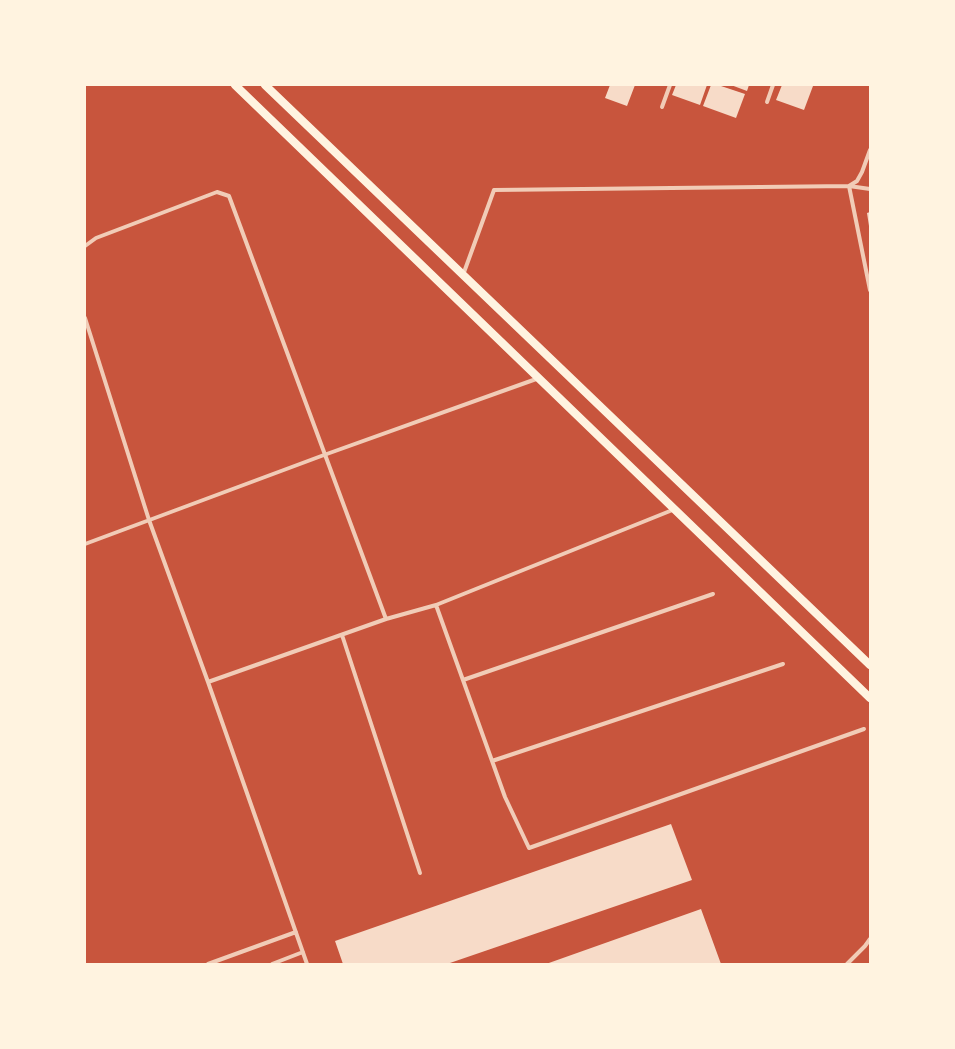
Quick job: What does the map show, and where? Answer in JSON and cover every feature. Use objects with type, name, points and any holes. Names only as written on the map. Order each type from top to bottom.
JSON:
[{"type":"main road","points":[[235,85],[870,698]]},
{"type":"main road","points":[[265,85],[870,665]]},
{"type":"street","points":[[662,107],[670,85]]},
{"type":"street","points":[[768,102],[773,85]]},
{"type":"street","points":[[848,186],[857,181],[870,150]]},
{"type":"street","points":[[463,275],[494,190],[848,186],[870,189]]},
{"type":"street","points":[[848,186],[870,290]]},
{"type":"street","points":[[85,246],[96,238],[217,192],[229,196],[386,619]]},
{"type":"street","points":[[85,318],[149,520],[208,682],[307,964]]},
{"type":"street","points":[[85,544],[324,455],[539,378]]},
{"type":"street","points":[[208,682],[386,619],[436,605],[675,509]]},
{"type":"street","points":[[463,680],[713,594]]},
{"type":"street","points":[[436,605],[505,797],[529,848],[864,729]]},
{"type":"street","points":[[342,635],[420,873]]},
{"type":"street","points":[[492,761],[782,664]]},
{"type":"street","points":[[208,964],[296,932]]},
{"type":"street","points":[[847,964],[870,939]]},
{"type":"street","points":[[272,964],[303,952]]},
{"type":"building","points":[[610,85],[635,85],[627,106],[605,98]]},
{"type":"building","points":[[676,85],[707,85],[700,105],[672,95]]},
{"type":"building","points":[[711,85],[718,85],[745,94],[736,118],[703,106]]},
{"type":"building","points":[[731,85],[749,85],[747,91]]},
{"type":"building","points":[[782,85],[813,86],[804,110],[776,100]]},
{"type":"building","points":[[870,212],[870,225],[869,226],[867,213]]},
{"type":"building","points":[[671,824],[692,880],[447,964],[343,964],[335,941]]},
{"type":"building","points":[[701,909],[721,964],[546,964]]}]
